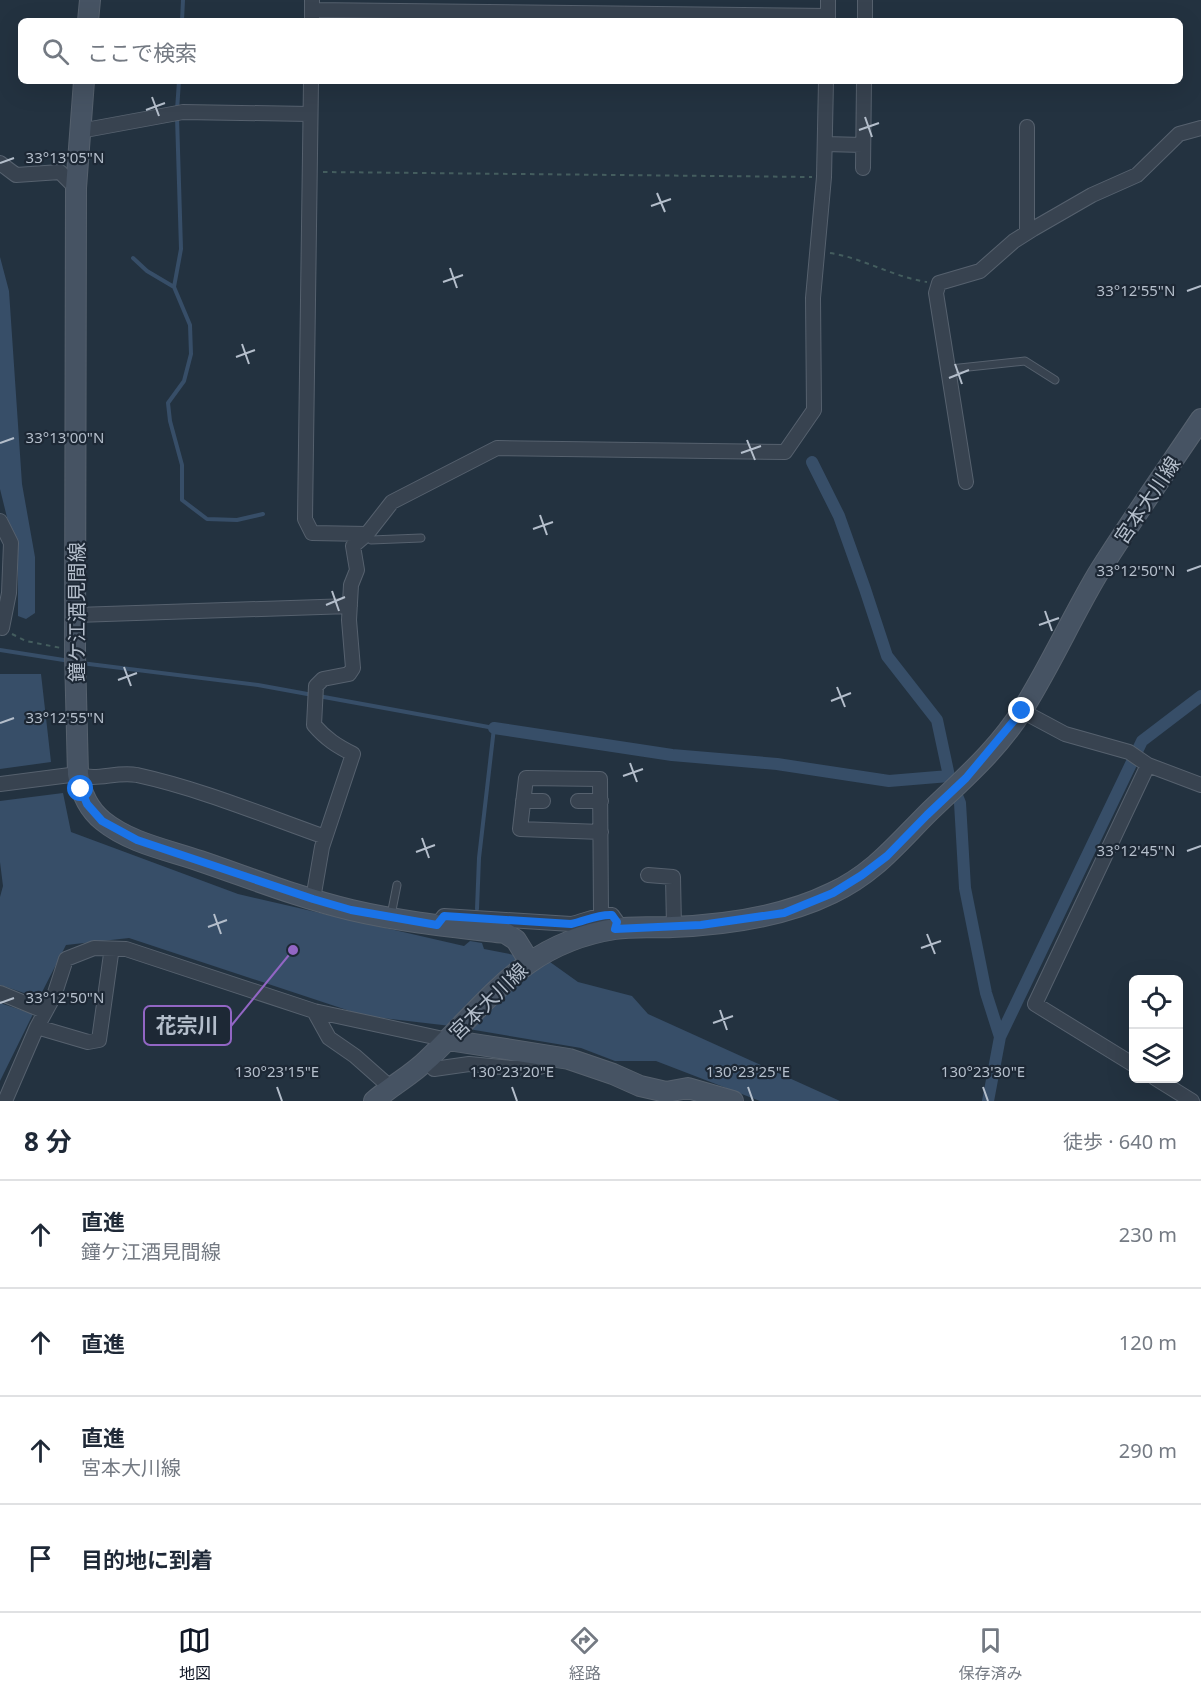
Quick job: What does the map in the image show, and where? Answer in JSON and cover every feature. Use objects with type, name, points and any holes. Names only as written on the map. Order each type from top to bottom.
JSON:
[{"type":"main road","points":[[88,18],[90,0]]},
{"type":"main road","name":"鐘ケ江酒見間線","points":[[84,84],[76,188],[75,657],[78,774],[87,804],[102,821],[137,840],[351,910],[390,918],[505,933],[516,940],[531,956]]},
{"type":"main road","name":"宮本大川線","points":[[374,1101],[424,1063],[531,956],[571,941],[615,929],[674,927],[784,913],[833,893],[887,856],[966,778],[1022,711],[1096,577],[1201,419]]},
{"type":"main road","points":[[451,1036],[584,1063],[640,1086],[666,1092],[688,1088],[733,1101]]},
{"type":"street","points":[[828,0],[828,18]]},
{"type":"street","points":[[864,18],[865,0]]},
{"type":"street","points":[[312,10],[771,18]]},
{"type":"street","points":[[311,84],[305,519],[312,533],[367,534]]},
{"type":"street","points":[[827,84],[844,145],[863,168]]},
{"type":"street","points":[[313,899],[325,837],[353,754],[336,746],[314,725],[314,702],[316,686],[323,679],[349,674],[353,668],[350,606],[351,585],[357,570],[353,546],[367,534],[392,502],[497,448],[785,452],[814,410],[813,298],[824,177],[844,145],[863,84]]},
{"type":"street","points":[[80,131],[183,112],[310,114]]},
{"type":"street","points":[[1027,127],[1027,232]]},
{"type":"street","points":[[966,482],[950,369],[936,293],[939,283],[980,271],[1027,232],[1092,195],[1137,175],[1179,134],[1201,128]]},
{"type":"street","points":[[0,163],[16,175],[60,172],[76,188]]},
{"type":"street","points":[[0,521],[11,543],[9,593],[2,628]]},
{"type":"street","points":[[76,615],[350,606]]},
{"type":"street","points":[[1022,711],[1065,734],[1139,759],[1201,785]]},
{"type":"street","points":[[1129,1062],[1035,1004],[1139,759]]},
{"type":"street","points":[[0,784],[78,774],[88,779],[118,773],[201,792],[325,837]]},
{"type":"street","points":[[601,832],[520,829],[526,778],[600,779],[601,801],[601,832],[601,914]]},
{"type":"street","points":[[523,801],[543,801]]},
{"type":"street","points":[[578,801],[601,801]]},
{"type":"street","points":[[648,875],[673,877],[674,927]]},
{"type":"street","points":[[437,925],[444,916],[571,924],[589,920],[601,914],[612,915],[617,922],[615,929]]},
{"type":"street","points":[[5,1101],[44,1011],[54,996],[66,959],[94,948],[126,949],[314,1011],[451,1036]]},
{"type":"street","points":[[37,1027],[88,1042],[99,1040],[111,954]]},
{"type":"street","points":[[0,993],[44,1011]]},
{"type":"street","points":[[314,1011],[329,1038],[355,1056],[390,1087]]},
{"type":"street","points":[[434,1070],[469,1064],[511,1068],[540,1067],[544,1055]]},
{"type":"street","points":[[1163,1083],[1192,1101]]},
{"type":"lane","points":[[950,369],[1025,361],[1055,380]]},
{"type":"lane","points":[[367,534],[371,540],[421,538]]},
{"type":"lane","points":[[390,918],[397,885]]},
{"type":"path","points":[[310,172],[824,177]]},
{"type":"path","points":[[843,254],[909,279],[939,283]]},
{"type":"path","points":[[2,628],[26,640],[75,657]]},
{"type":"water","points":[[0,257],[9,291],[22,484],[35,557],[35,613],[26,619],[18,616],[18,562],[0,489]]},
{"type":"water","points":[[0,674],[41,674],[51,762],[0,769]]},
{"type":"water","points":[[63,793],[71,832],[238,894],[464,946],[470,941],[482,943],[484,949],[550,962],[578,982],[632,996],[648,1014],[840,1101],[760,1101],[656,1061],[615,1061],[581,1048],[451,1026],[365,1016],[129,938],[66,945],[39,998],[0,985],[0,897],[3,886],[0,862],[0,801]]},
{"type":"water","points":[[0,1003],[33,1014],[0,1081]]},
{"type":"waterway","points":[[182,18],[183,0]]},
{"type":"waterway","points":[[177,110],[179,84]]},
{"type":"waterway","points":[[174,287],[181,249],[177,117]]},
{"type":"waterway","points":[[133,258],[147,271],[174,287],[190,325],[191,354],[184,381],[168,403],[170,421],[182,465],[182,500],[207,519],[237,520],[263,514]]},
{"type":"waterway","points":[[812,462],[839,516],[887,656],[937,720],[949,776],[960,803],[965,888],[986,993],[1000,1037],[988,1101]]},
{"type":"waterway","points":[[0,650],[70,661]]},
{"type":"waterway","points":[[81,663],[258,685],[494,728],[479,858],[477,909]]},
{"type":"waterway","points":[[1000,1037],[1142,741],[1201,696]]},
{"type":"waterway","points":[[494,728],[672,755],[777,764],[889,781],[949,776]]},
{"type":"place","name":"花宗川","points":[[293,950]]},
{"type":"route","points":[[81,789],[87,804],[102,821],[137,840],[351,910],[437,925],[444,916],[571,924],[589,920],[601,914],[612,915],[617,922],[615,929],[701,925],[784,913],[833,893],[862,875],[887,856],[966,778],[1022,711]]}]
